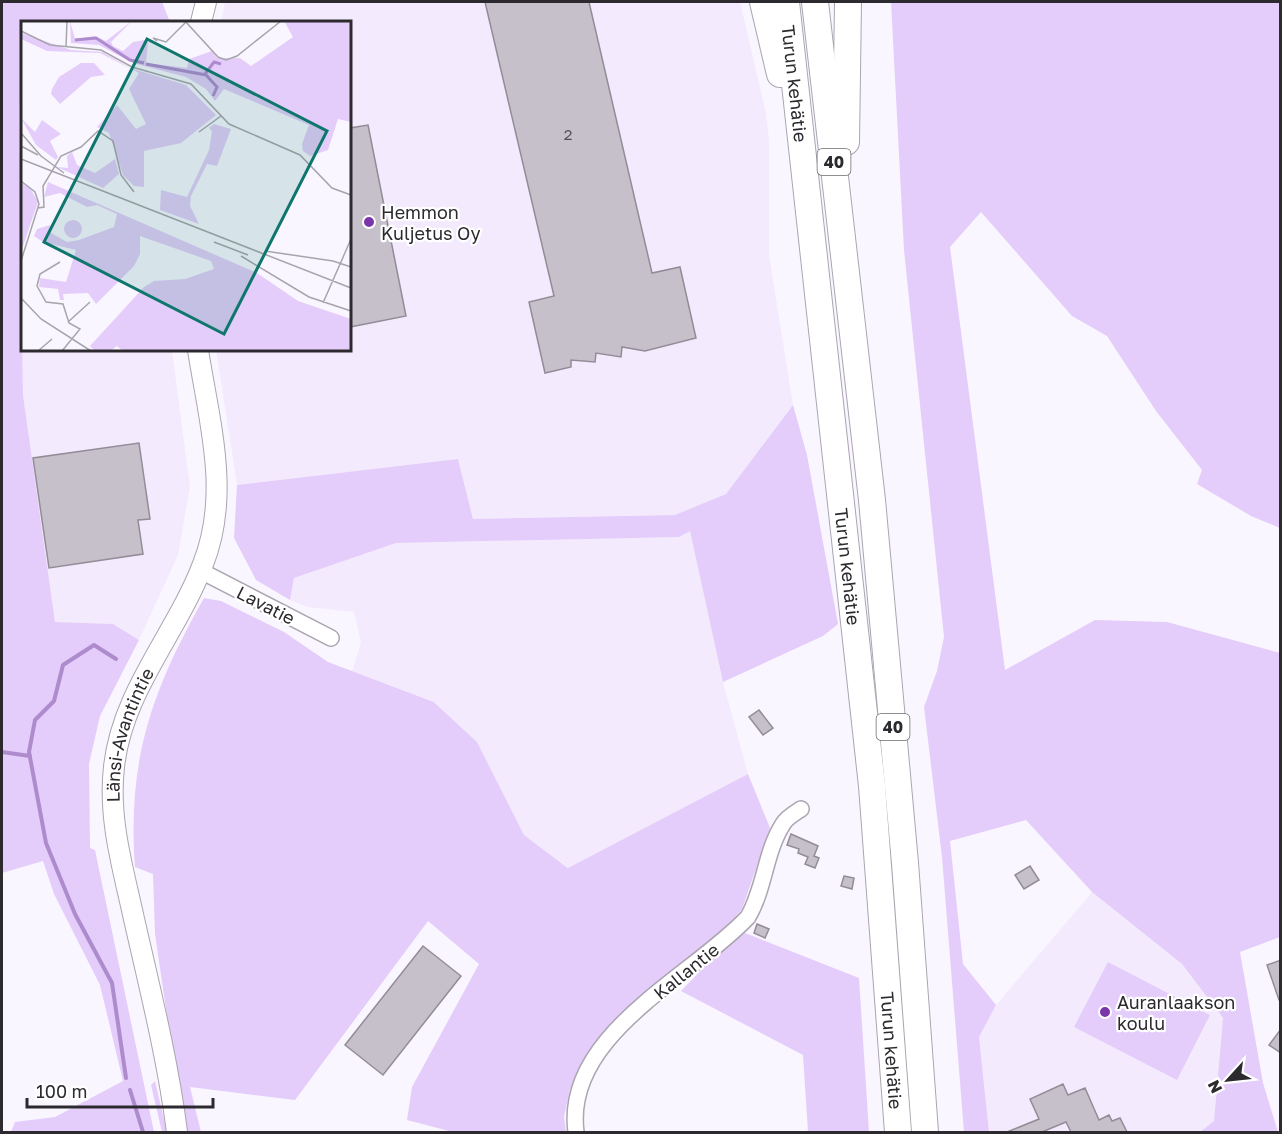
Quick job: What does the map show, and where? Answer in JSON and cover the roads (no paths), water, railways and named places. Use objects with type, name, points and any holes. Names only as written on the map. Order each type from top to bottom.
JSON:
[{"type":"highway","points":[[763,2],[807,194]]},
{"type":"highway","name":"Turun kehätie","points":[[786,2],[871,775],[885,984],[898,1132]]},
{"type":"highway","name":"Turun kehätie","points":[[815,2],[872,500],[925,1132]]},
{"type":"highway","points":[[848,2],[845,82],[851,323]]},
{"type":"highway","points":[[883,1132],[885,984]]},
{"type":"street","points":[[201,21],[206,2]]},
{"type":"street","name":"Länsi-Avantintie","points":[[177,1132],[116,840],[112,782],[118,740],[130,708],[201,571],[214,526],[218,476],[198,351]]},
{"type":"street","name":"Lavatie","points":[[201,571],[331,638]]},
{"type":"street","name":"Kallantie","points":[[576,1132],[575,1105],[600,1048],[625,1020],[748,917],[759,899],[783,822],[801,809]]},
{"type":"waterway","points":[[116,659],[94,645],[63,665],[54,701],[35,720],[29,752],[46,843],[75,914],[112,983],[126,1078]]},
{"type":"waterway","points":[[2,752],[30,756]]},
{"type":"waterway","points":[[130,1090],[143,1132]]},
{"type":"place","name":"Hemmon Kuljetus Oy","points":[[369,222]]},
{"type":"place","name":"Auranlaakson koulu","points":[[1105,1012]]}]
